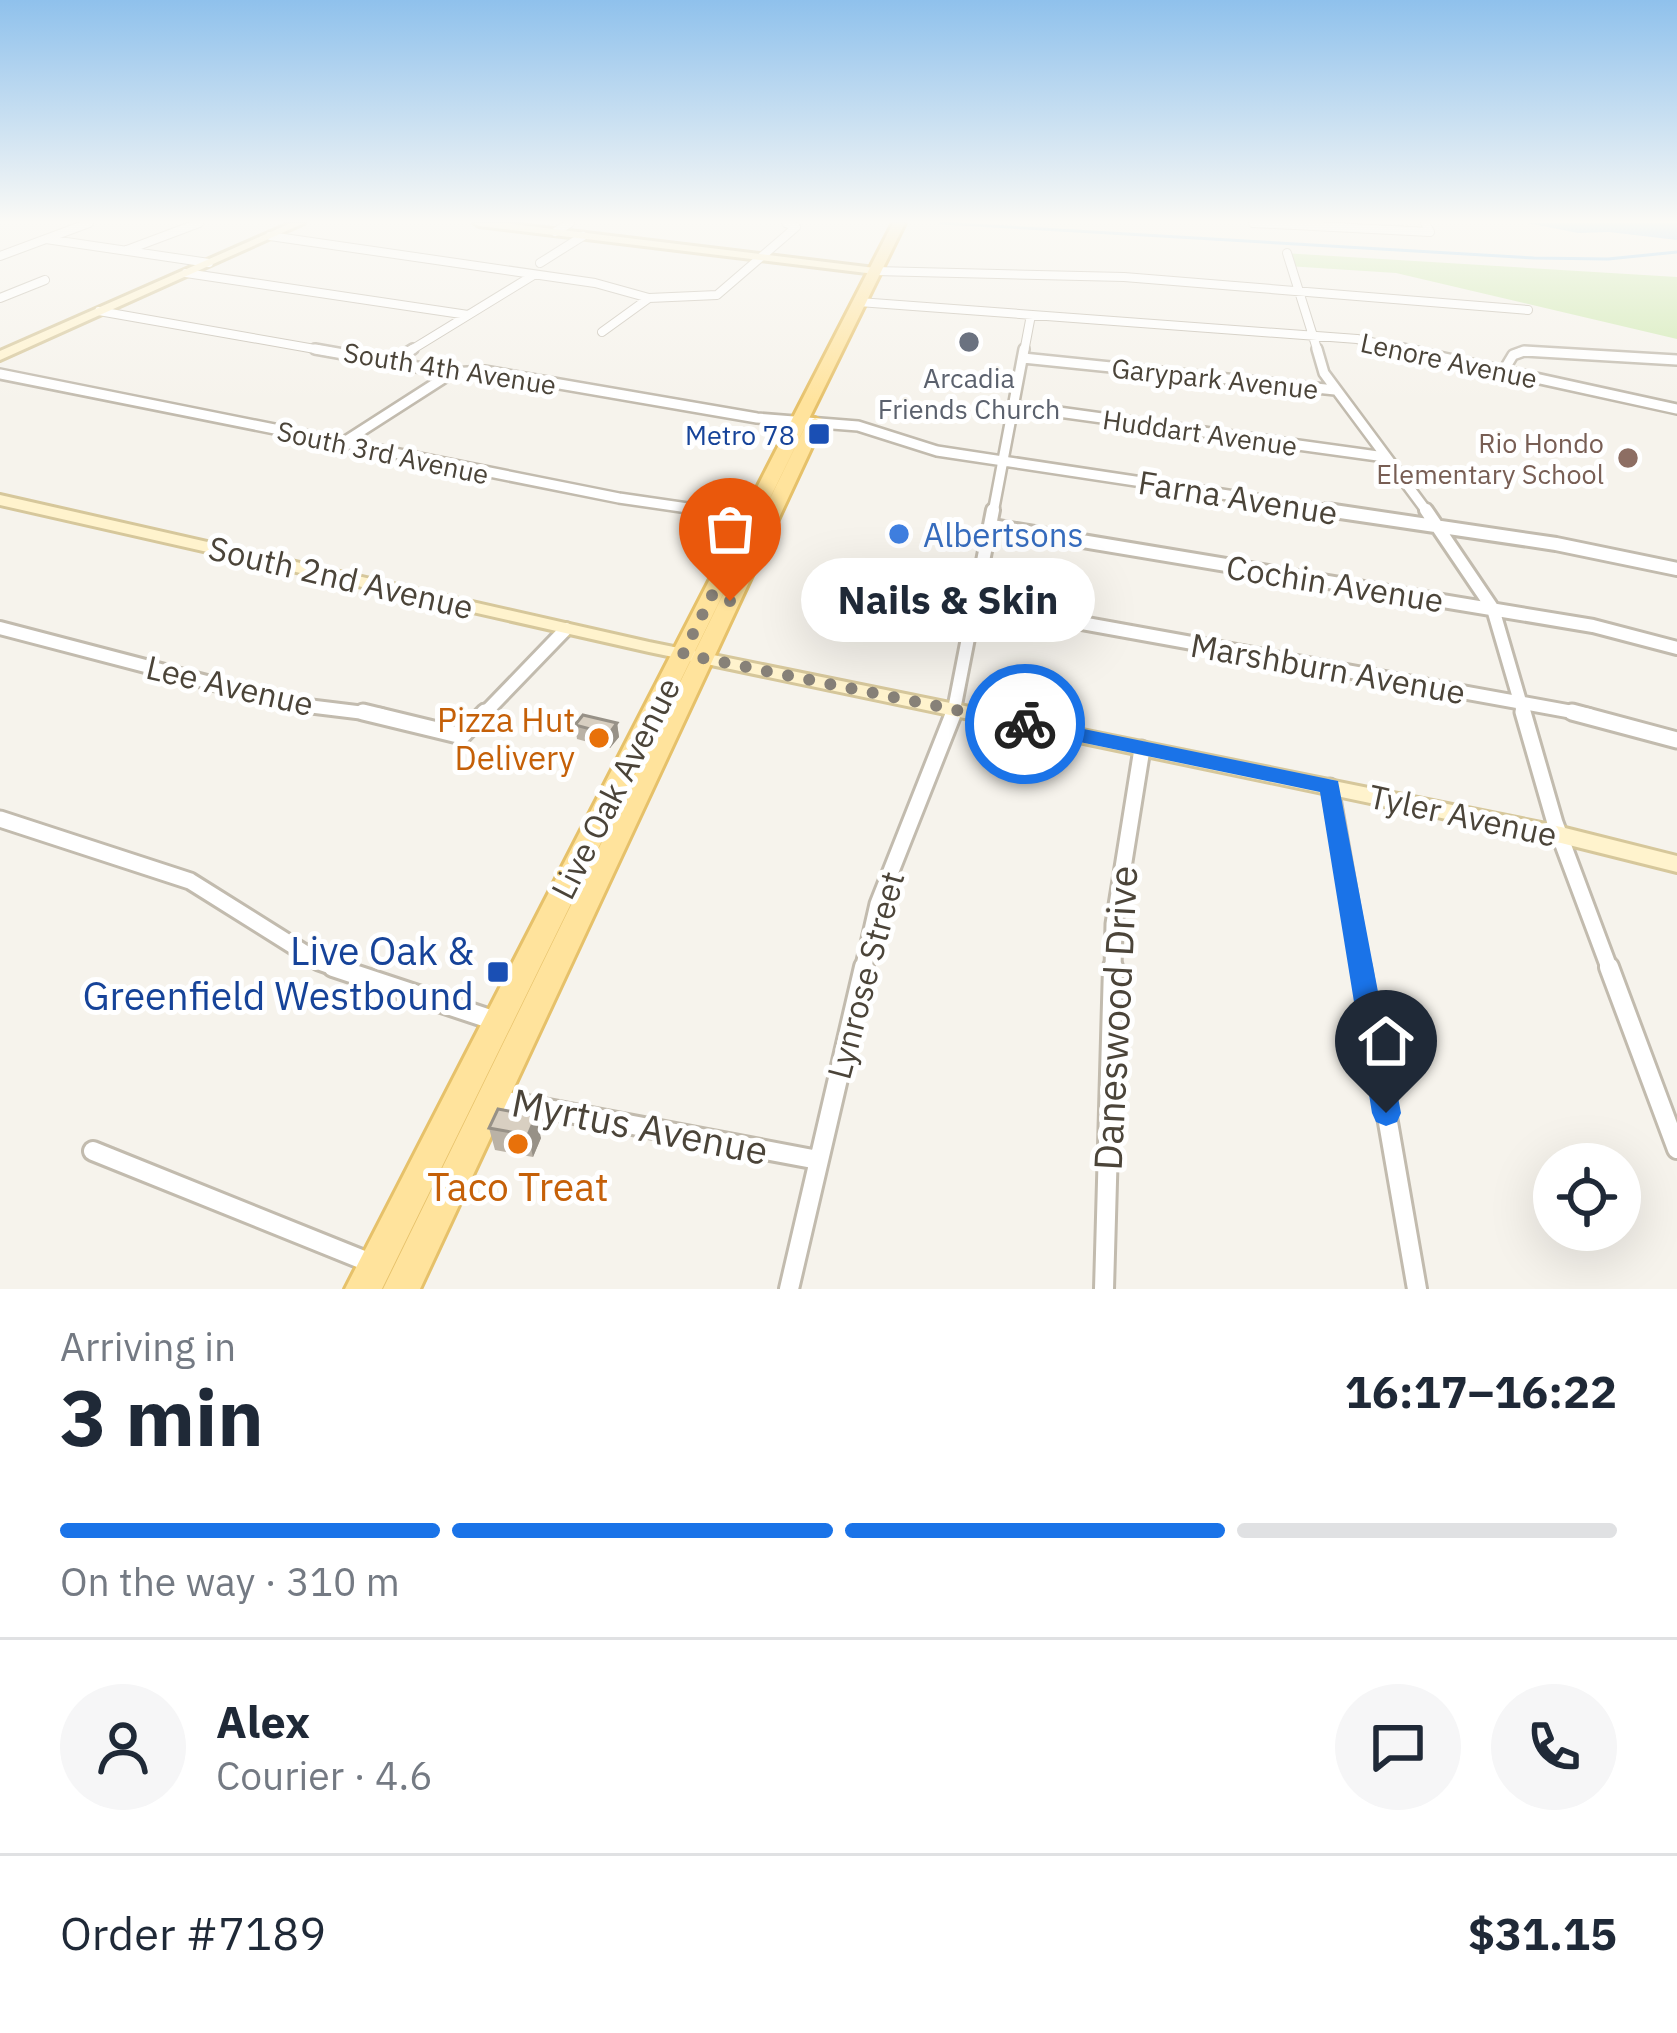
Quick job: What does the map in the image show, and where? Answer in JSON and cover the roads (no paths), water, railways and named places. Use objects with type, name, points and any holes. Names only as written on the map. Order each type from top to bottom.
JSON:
[{"type":"main road","name":"Live Oak Avenue","points":[[387,1279],[875,283]]},
{"type":"street","points":[[0,298],[37,283]]},
{"type":"street","points":[[0,356],[162,283]]},
{"type":"street","points":[[253,283],[468,315]]},
{"type":"street","points":[[395,360],[519,283]]},
{"type":"street","points":[[597,283],[649,298],[717,295],[731,283]]},
{"type":"street","points":[[1209,283],[1528,310]]},
{"type":"street","points":[[1297,283],[1324,373],[1439,527],[1492,610],[1561,835],[1677,1149]]},
{"type":"street","points":[[602,332],[649,298]]},
{"type":"street","name":"Lenore Avenue","points":[[866,303],[1395,345],[1677,409]]},
{"type":"street","name":"South 4th Avenue","points":[[99,311],[395,360],[451,374],[484,371],[757,418],[808,422]]},
{"type":"street","name":"Lynrose Street","points":[[789,1289],[878,904],[955,710],[1031,315]]},
{"type":"street","points":[[1504,370],[1513,355],[1540,350],[1677,360]]},
{"type":"street","name":"Garypark Avenue","points":[[1023,358],[1335,390]]},
{"type":"street","name":"South 3rd Avenue","points":[[0,374],[340,445],[619,498],[759,519]]},
{"type":"street","points":[[340,445],[451,374]]},
{"type":"street","name":"Huddart Avenue","points":[[1016,406],[1385,458]]},
{"type":"street","name":"Farna Avenue","points":[[808,422],[878,430],[937,451],[1439,527],[1677,569]]},
{"type":"street","name":"South 2nd Avenue","points":[[0,500],[693,656]]},
{"type":"street","name":"Cochin Avenue","points":[[992,526],[1592,626],[1677,648]]},
{"type":"street","name":"Marshburn Avenue","points":[[977,604],[1590,715],[1677,740]]},
{"type":"street","name":"Lee Avenue","points":[[0,628],[291,704],[374,713],[462,736],[566,628]]},
{"type":"street","name":"Tyler Avenue","points":[[693,656],[1561,835],[1677,864]]},
{"type":"street","name":"Daneswood Drive","points":[[1104,1289],[1114,924],[1142,749]]},
{"type":"street","points":[[1330,787],[1417,1289]]},
{"type":"street","points":[[0,819],[190,881],[319,962],[512,1025]]},
{"type":"street","name":"Myrtus Avenue","points":[[478,1096],[818,1160]]},
{"type":"street","points":[[93,1151],[387,1279]]},
{"type":"place","name":"Arcadia Friends Church","points":[[969,342]]},
{"type":"place","name":"Metro 78","points":[[819,434]]},
{"type":"place","name":"Rio Hondo Elementary School","points":[[1628,458]]},
{"type":"place","name":"Albertsons","points":[[899,534]]},
{"type":"place","name":"Nails & Skin","points":[[730,601]]},
{"type":"place","name":"Pizza Hut Delivery","points":[[599,738]]},
{"type":"place","name":"Live Oak & Greenfield Westbound","points":[[498,972]]},
{"type":"place","name":"Taco Treat","points":[[518,1144]]}]
